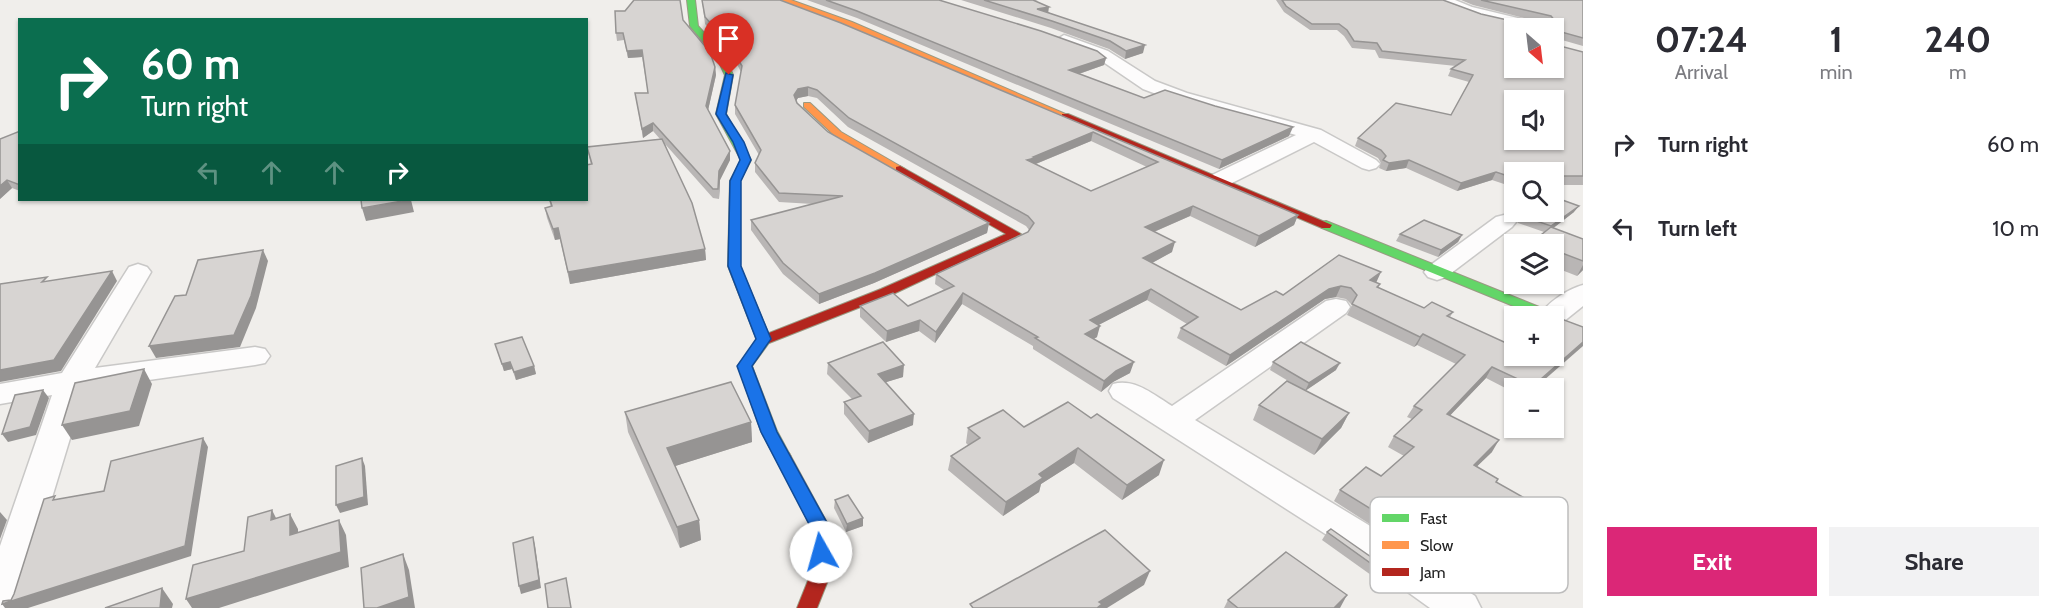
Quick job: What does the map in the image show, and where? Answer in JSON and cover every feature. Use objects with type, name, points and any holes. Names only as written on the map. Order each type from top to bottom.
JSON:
[{"type":"street","points":[[691,0],[694,26],[721,57],[729,75],[721,114],[746,160],[735,181],[734,266],[764,339]]},
{"type":"street","points":[[784,0],[849,24],[1218,181],[1524,306]]},
{"type":"street","points":[[1443,0],[1467,10],[1504,19]]},
{"type":"street","points":[[1045,33],[1102,54],[1149,85],[1181,97],[1241,111],[1314,134],[1369,164]]},
{"type":"street","points":[[807,105],[838,134],[1015,234],[886,292],[764,339],[745,366],[769,432],[822,530],[820,573],[807,608]]},
{"type":"street","points":[[1218,181],[1314,134]]},
{"type":"street","points":[[1437,272],[1504,222]]},
{"type":"street","points":[[0,603],[72,381],[138,272]]},
{"type":"street","points":[[1564,308],[1583,293]]},
{"type":"street","points":[[1173,422],[1198,401],[1335,307]]},
{"type":"street","points":[[1564,322],[1583,330]]},
{"type":"street","points":[[0,394],[72,381],[255,356]]},
{"type":"street","points":[[1124,391],[1370,545]]},
{"type":"street","points":[[1439,593],[1461,608]]},
{"type":"building","points":[[634,0],[680,0],[683,20],[710,52],[715,67],[706,106],[730,151],[719,171],[718,189],[713,189],[653,123],[642,129],[635,93],[648,93],[642,50],[627,51],[623,33],[616,33],[615,11],[625,11]]},
{"type":"building","points":[[702,0],[780,0],[841,23],[1298,215],[1259,236],[1193,206],[1145,227],[1175,242],[1143,258],[1241,310],[1276,291],[1283,295],[1339,255],[1381,272],[1370,280],[1380,284],[1377,287],[1424,308],[1432,302],[1453,312],[1447,316],[1504,342],[1504,366],[1556,366],[1542,378],[1516,378],[1492,367],[1447,414],[1499,440],[1474,465],[1498,479],[1496,482],[1523,497],[1370,497],[1370,508],[1340,490],[1366,467],[1381,476],[1414,447],[1394,436],[1422,410],[1414,406],[1465,355],[1423,334],[1420,337],[1352,304],[1357,295],[1351,288],[1341,286],[1329,289],[1230,355],[1181,328],[1198,317],[1151,289],[1090,320],[1100,326],[1085,334],[1134,362],[1116,371],[1104,381],[1035,338],[1038,337],[963,293],[936,332],[920,320],[887,331],[860,306],[893,293],[908,306],[954,286],[936,274],[1028,232],[1034,223],[1028,216],[849,118],[817,90],[808,87],[798,89],[794,95],[797,103],[828,132],[989,223],[875,273],[819,294],[783,263],[751,220],[843,196],[779,193],[755,163],[761,150],[735,105],[742,66],[729,44],[705,17]],"holes":[[[1093,132],[1158,162],[1091,191],[1027,160]]]},
{"type":"building","points":[[826,0],[939,0],[1041,31],[1097,51],[1106,58],[1069,70],[1144,98],[1165,90],[1293,127],[1222,160]]},
{"type":"building","points":[[984,0],[1033,0],[1049,7],[1037,9],[1145,45],[1126,51],[1110,41]]},
{"type":"building","points":[[1282,0],[1443,0],[1481,14],[1504,19],[1504,78],[1564,78],[1564,47],[1583,52],[1583,176],[1564,176],[1564,162],[1504,162],[1504,175],[1496,172],[1461,183],[1409,160],[1389,163],[1383,160],[1386,156],[1381,150],[1358,138],[1396,103],[1451,115],[1473,75],[1451,69],[1465,60],[1382,51],[1377,43],[1354,41],[1347,30],[1339,24],[1312,24],[1286,6]]},
{"type":"building","points":[[1481,0],[1583,0],[1583,38],[1564,33],[1564,18],[1553,18]]},
{"type":"building","points":[[18,132],[18,184],[7,180],[0,186],[0,139]]},
{"type":"building","points":[[662,139],[692,203],[705,249],[568,272],[558,228],[553,229],[545,208],[552,206],[550,201],[588,201],[588,165],[592,164],[588,147]]},
{"type":"building","points":[[361,201],[402,201],[362,208]]},
{"type":"building","points":[[1564,201],[1579,206],[1564,217]]},
{"type":"building","points":[[1424,220],[1462,235],[1441,250],[1400,234]]},
{"type":"building","points":[[1539,222],[1557,222],[1551,226]]},
{"type":"building","points":[[1551,227],[1583,239],[1583,261],[1564,254],[1564,234],[1542,234]]},
{"type":"building","points":[[263,250],[251,296],[234,335],[149,346],[175,296],[186,295],[198,260]]},
{"type":"building","points":[[112,271],[54,360],[0,370],[0,284],[47,277],[42,282]]},
{"type":"building","points":[[1564,320],[1583,327],[1583,342],[1564,359]]},
{"type":"building","points":[[522,337],[534,366],[514,372],[510,362],[502,364],[495,344]]},
{"type":"building","points":[[883,342],[904,365],[878,374],[914,414],[869,431],[844,402],[861,396],[828,363]]},
{"type":"building","points":[[1301,342],[1340,363],[1309,383],[1273,362]]},
{"type":"building","points":[[144,369],[130,411],[62,425],[75,383]]},
{"type":"building","points":[[1287,381],[1349,413],[1322,439],[1259,405]]},
{"type":"building","points":[[731,382],[751,422],[667,448],[699,520],[677,527],[625,412]]},
{"type":"building","points":[[43,390],[30,427],[2,434],[15,395]]},
{"type":"building","points":[[1068,402],[1091,418],[1097,414],[1164,460],[1127,485],[1078,448],[1039,474],[1043,478],[1006,502],[951,456],[980,438],[968,428],[1003,410],[1024,427]]},
{"type":"building","points":[[203,438],[185,546],[2,604],[3,601],[11,600],[14,594],[44,499],[55,496],[53,500],[104,491],[111,461]]},
{"type":"building","points":[[362,458],[364,497],[336,505],[336,466]]},
{"type":"building","points":[[848,495],[863,518],[847,524],[835,500]]},
{"type":"building","points":[[272,510],[271,520],[290,514],[290,535],[339,520],[341,552],[186,599],[193,565],[244,551],[248,517]]},
{"type":"building","points":[[1331,529],[1370,556],[1370,563],[1327,532]]},
{"type":"building","points":[[1105,530],[1150,571],[1099,602],[1102,604],[1097,608],[973,608],[970,604]]},
{"type":"building","points":[[533,537],[539,580],[519,586],[513,543]]},
{"type":"building","points":[[1286,552],[1347,595],[1334,608],[1238,608],[1228,600]]},
{"type":"building","points":[[403,554],[409,597],[377,608],[364,608],[361,568]]},
{"type":"building","points":[[566,578],[571,608],[548,608],[545,584]]},
{"type":"building","points":[[162,588],[160,608],[105,608]]},
{"type":"traffic: fast","points":[[691,0],[694,26],[721,57],[729,75],[721,114],[746,160],[735,181],[734,266],[764,340],[745,366],[769,431],[783,457]]},
{"type":"traffic: fast","points":[[1326,225],[1524,306]]},
{"type":"traffic: slow","points":[[784,0],[849,24],[1065,116]]},
{"type":"traffic: slow","points":[[807,105],[838,134],[900,169]]},
{"type":"traffic: jam","points":[[1065,116],[1326,225]]},
{"type":"traffic: jam","points":[[764,340],[886,292],[1015,234],[900,169]]},
{"type":"traffic: jam","points":[[783,457],[822,530],[821,573],[807,608]]},
{"type":"route","points":[[729,75],[721,114],[746,160],[735,181],[734,266],[764,339],[745,366],[769,432],[822,530],[821,552]]}]
